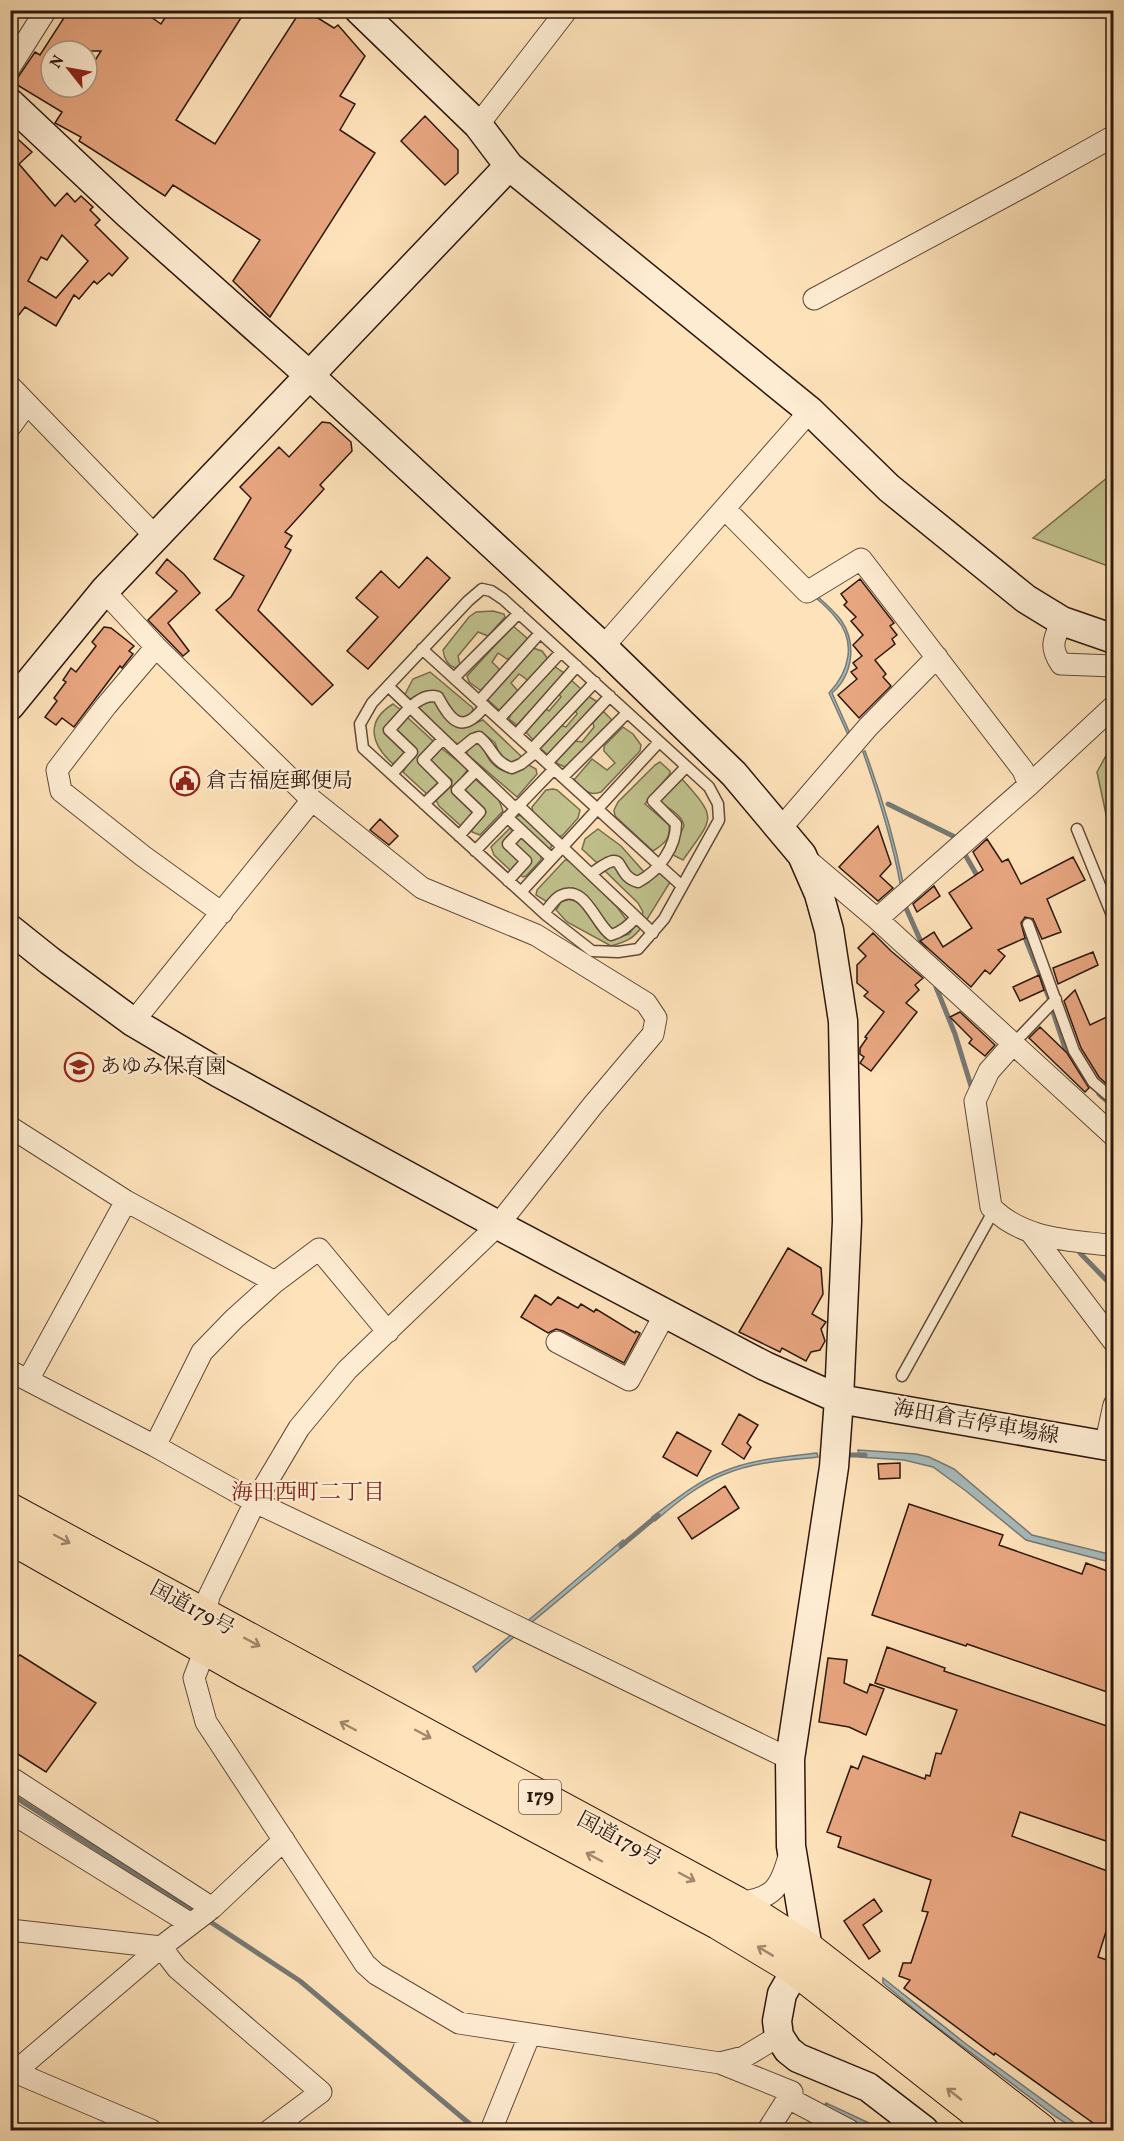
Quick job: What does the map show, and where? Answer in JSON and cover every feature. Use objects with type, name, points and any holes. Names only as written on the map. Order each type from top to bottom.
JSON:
[{"type":"highway","name":"国道179号","points":[[10,1510],[206,1632],[254,1676],[719,1923],[802,1959],[1040,2130]]},
{"type":"highway","name":"国道179号","points":[[10,1537],[206,1632],[736,1903],[1000,2130]]},
{"type":"street","points":[[10,67],[46,10]]},
{"type":"street","points":[[359,10],[478,125],[509,166],[810,411],[889,488],[1026,599],[1062,621],[1113,639]]},
{"type":"street","points":[[478,125],[567,10]]},
{"type":"street","points":[[10,103],[129,215],[309,375],[603,647],[734,774],[802,855],[876,919],[1113,1136]]},
{"type":"street","points":[[814,299],[1029,184],[1113,136]]},
{"type":"street","points":[[10,705],[104,591],[509,166]]},
{"type":"street","points":[[10,386],[156,537]]},
{"type":"street","points":[[10,427],[27,404]]},
{"type":"street","points":[[603,647],[810,411]]},
{"type":"street","points":[[725,508],[807,592],[861,559],[1023,770],[1029,785]]},
{"type":"street","points":[[104,591],[156,647],[312,800],[422,888],[536,935],[646,1003],[656,1017],[653,1034],[593,1105],[498,1225],[347,1370],[299,1428],[255,1502],[209,1596],[206,1632],[194,1678],[206,1722],[365,1964],[376,1974],[459,2023],[720,2063],[792,2092],[768,2130]]},
{"type":"street","points":[[1062,621],[1053,644],[1054,654],[1061,664],[1113,666]]},
{"type":"street","points":[[156,647],[106,706],[57,770],[61,791],[143,856],[222,913]]},
{"type":"street","points":[[781,828],[868,727],[938,657]]},
{"type":"street","points":[[876,919],[1029,785],[1113,706]]},
{"type":"street","points":[[133,1022],[312,800]]},
{"type":"street","points":[[802,855],[819,894],[829,930],[843,1021],[847,1221],[837,1439],[790,1759],[791,1846],[802,1959],[782,1994],[777,2021],[779,2036],[788,2050],[798,2058],[868,2087],[910,2126]]},
{"type":"street","name":"海田倉吉停車場線","points":[[10,929],[133,1022],[230,1079],[498,1225],[765,1366],[839,1399],[1109,1446]]},
{"type":"street","points":[[1014,1044],[989,1071],[975,1101],[991,1207],[1003,1220],[1032,1234],[1088,1243],[1113,1244]]},
{"type":"street","points":[[10,1128],[126,1201],[275,1282]]},
{"type":"street","points":[[126,1201],[19,1375],[155,1446],[255,1502],[790,1759]]},
{"type":"street","points":[[1032,1234],[1113,1342]]},
{"type":"street","points":[[155,1446],[202,1352],[275,1282],[319,1249],[388,1332]]},
{"type":"street","points":[[557,1342],[629,1380],[664,1314]]},
{"type":"street","points":[[1109,1446],[1113,1405]]},
{"type":"street","points":[[10,1777],[212,1908]]},
{"type":"street","points":[[10,1812],[191,1924]]},
{"type":"street","points":[[151,2130],[12,2072],[161,1947],[212,1908],[284,1840]]},
{"type":"street","points":[[736,1903],[753,1902],[775,1889],[783,1877],[791,1846]]},
{"type":"street","points":[[10,1930],[161,1947],[177,1968],[321,2092],[270,2130]]},
{"type":"street","points":[[498,2127],[530,2034]]},
{"type":"street","points":[[720,2063],[744,2057],[779,2036]]},
{"type":"street","points":[[788,2098],[849,2130]]},
{"type":"lane","points":[[482,589],[503,598],[540,633],[709,787],[718,804],[719,820],[664,919],[638,949],[618,952],[592,951],[544,913],[363,748],[360,724],[372,703],[482,589]]},
{"type":"lane","points":[[454,678],[519,613]]},
{"type":"lane","points":[[392,774],[412,752],[389,730],[411,708],[423,697],[431,695],[438,697],[453,720],[468,723],[478,716],[482,703],[540,633]]},
{"type":"lane","points":[[422,649],[682,886]]},
{"type":"lane","points":[[500,719],[561,652]]},
{"type":"lane","points":[[516,735],[577,666]]},
{"type":"lane","points":[[457,752],[479,737],[488,744],[502,765],[512,768],[521,764],[595,682]]},
{"type":"lane","points":[[388,686],[476,771],[562,847],[653,933]]},
{"type":"lane","points":[[475,850],[517,807],[610,696]]},
{"type":"lane","points":[[564,777],[627,712]]},
{"type":"lane","points":[[424,804],[446,783],[423,760],[443,739]]},
{"type":"lane","points":[[520,891],[659,742]]},
{"type":"lane","points":[[591,874],[613,860],[617,861],[633,880],[638,882],[660,866],[676,834],[676,824],[653,801],[686,767]]},
{"type":"lane","points":[[459,836],[480,812],[458,790],[476,771]]},
{"type":"lane","points":[[507,817],[551,858]]},
{"type":"lane","points":[[1077,829],[1113,920]]},
{"type":"lane","points":[[508,881],[526,861],[508,844],[520,830]]},
{"type":"lane","points":[[544,913],[560,896],[571,893],[585,900],[603,930],[611,935],[629,926],[636,917]]},
{"type":"lane","points":[[1028,924],[1074,1051],[1093,1082],[1113,1100]]},
{"type":"lane","points":[[1014,1044],[1056,999]]},
{"type":"lane","points":[[902,1376],[994,1210]]},
{"type":"green space","points":[[1113,473],[1113,568],[1033,538]]},
{"type":"green space","points":[[493,611],[504,614],[505,617],[488,636],[478,632],[458,656],[460,665],[455,668],[450,665],[443,650],[469,617],[476,612]]},
{"type":"green space","points":[[513,626],[527,640],[510,658],[507,659],[498,653],[492,662],[499,669],[498,672],[484,689],[480,690],[469,682],[467,676]]},
{"type":"green space","points":[[533,648],[542,651],[548,659],[529,681],[519,674],[511,683],[518,691],[502,710],[499,710],[487,699]]},
{"type":"green space","points":[[554,666],[564,675],[517,725],[509,719],[511,714]]},
{"type":"green space","points":[[430,672],[473,708],[469,715],[457,719],[444,697],[434,691],[421,693],[408,700],[404,696],[413,679]]},
{"type":"green space","points":[[571,680],[581,689],[534,741],[525,731],[545,708],[549,711]]},
{"type":"green space","points":[[588,696],[596,701],[596,705],[548,755],[540,748],[541,745],[560,725],[566,727],[577,714],[575,710]]},
{"type":"green space","points":[[433,699],[448,721],[464,726],[483,720],[523,758],[510,763],[501,758],[495,743],[482,732],[476,733],[459,744],[455,743],[418,709],[422,704]]},
{"type":"green space","points":[[393,704],[401,710],[384,730],[405,753],[393,764],[380,749],[374,734],[378,718]]},
{"type":"green space","points":[[603,711],[612,720],[592,744],[565,767],[556,763],[575,741],[582,742]]},
{"type":"green space","points":[[407,717],[434,744],[419,761],[441,783],[428,795],[403,772],[416,751],[396,731],[396,728]]},
{"type":"green space","points":[[623,727],[633,734],[641,745],[640,751],[601,792],[586,791],[574,780],[592,759],[607,770],[615,763],[604,751],[604,746]]},
{"type":"green space","points":[[478,742],[490,761],[501,770],[510,771],[527,764],[536,769],[537,774],[517,797],[467,754],[467,749]]},
{"type":"green space","points":[[1113,743],[1113,847],[1097,772]]},
{"type":"green space","points":[[441,748],[468,769],[452,791],[475,811],[461,826],[439,806],[436,800],[452,780],[430,762],[430,758]]},
{"type":"green space","points":[[660,762],[670,771],[670,774],[645,804],[669,825],[669,834],[666,841],[653,851],[615,816],[614,810],[618,802]]},
{"type":"green space","points":[[475,779],[499,800],[503,811],[480,835],[472,832],[472,829],[486,812],[463,792],[463,789]]},
{"type":"green space","points":[[682,779],[702,803],[708,819],[701,835],[683,860],[673,855],[672,852],[684,826],[683,822],[661,803],[661,800]]},
{"type":"green space","points":[[553,789],[580,810],[578,818],[562,836],[558,836],[533,815],[532,807],[546,790]]},
{"type":"green space","points":[[520,815],[552,843],[551,848],[547,849],[516,821],[516,817]]},
{"type":"green space","points":[[510,828],[514,833],[507,843],[521,859],[511,871],[494,855],[491,847]]},
{"type":"green space","points":[[598,829],[621,846],[645,873],[636,880],[622,863],[596,862],[582,849],[585,839]]},
{"type":"green space","points":[[520,837],[541,856],[541,860],[523,877],[519,874],[528,862],[513,845]]},
{"type":"green space","points":[[565,860],[570,861],[617,907],[628,922],[612,930],[588,899],[575,890],[547,902],[536,895],[537,890]]},
{"type":"green space","points":[[612,863],[632,881],[662,873],[672,879],[646,921],[641,917],[643,912],[638,903],[604,870]]},
{"type":"green space","points":[[571,898],[583,904],[597,928],[611,940],[629,934],[635,926],[642,926],[629,939],[611,946],[567,922],[556,910],[561,902]]},
{"type":"shaded area","points":[[817,596],[841,620],[849,639],[851,648],[848,668],[845,677],[832,693],[851,736],[849,737],[829,693],[846,666],[847,637],[843,627],[816,598]]},
{"type":"shaded area","points":[[865,751],[887,816],[903,883],[900,883],[884,817],[863,752]]},
{"type":"shaded area","points":[[858,1450],[929,1457],[954,1469],[1032,1535],[1113,1555],[1113,1563],[1026,1540],[933,1467],[904,1460],[859,1457]]},
{"type":"shaded area","points":[[817,1453],[818,1457],[759,1464],[725,1474],[697,1489],[655,1521],[652,1517],[694,1486],[722,1472],[757,1461]]},
{"type":"shaded area","points":[[623,1540],[626,1544],[502,1647],[476,1672],[473,1667]]},
{"type":"shaded area","points":[[883,1978],[966,2044],[1084,2130],[1077,2130],[1056,2117],[921,2015],[883,1983]]},
{"type":"shaded area","points":[[826,2103],[884,2130],[863,2130],[822,2109]]},
{"type":"building","points":[[69,10],[141,10],[161,24],[170,10],[246,10],[176,120],[215,144],[301,10],[305,10],[334,28],[338,25],[365,56],[340,96],[355,104],[340,130],[375,153],[270,317],[233,281],[260,240],[173,185],[165,196],[79,141],[81,137],[55,123],[62,112],[40,99],[99,99],[99,54],[101,51],[99,51],[99,39],[50,39]]},
{"type":"building","points":[[35,52],[39,54],[39,98],[14,83]]},
{"type":"building","points":[[425,116],[458,150],[458,173],[445,185],[401,141]]},
{"type":"building","points":[[10,132],[32,152],[19,164],[55,206],[67,193],[75,202],[81,196],[93,207],[90,210],[100,220],[95,225],[128,258],[112,276],[109,273],[97,284],[94,281],[79,299],[74,295],[56,326],[25,307],[10,326]],"holes":[[[62,235],[88,261],[56,298],[28,281],[41,257],[47,260]]]},
{"type":"building","points":[[322,422],[330,423],[351,442],[352,451],[320,485],[324,489],[285,532],[292,536],[285,547],[291,550],[258,610],[333,685],[312,705],[216,610],[231,597],[244,576],[214,559],[251,498],[240,487],[279,447],[289,457]]},
{"type":"building","points":[[427,557],[450,578],[368,669],[347,651],[378,617],[356,598],[381,571],[399,588]]},
{"type":"building","points":[[167,559],[200,593],[168,623],[189,651],[183,656],[148,620],[177,591],[156,573]]},
{"type":"building","points":[[860,579],[894,623],[890,626],[897,635],[892,639],[895,644],[875,660],[886,674],[883,677],[891,686],[859,718],[838,695],[857,679],[851,672],[857,668],[853,663],[862,656],[853,645],[863,635],[851,621],[856,617],[844,605],[847,602],[841,594]]},
{"type":"building","points":[[104,627],[111,628],[134,646],[129,651],[133,654],[122,668],[120,666],[74,727],[62,718],[56,725],[45,717],[57,701],[54,698],[66,682],[63,680],[71,668],[76,672],[96,646],[92,642]]},
{"type":"building","points":[[380,819],[398,836],[389,845],[370,830]]},
{"type":"building","points":[[878,826],[891,864],[880,876],[893,888],[878,901],[839,867]]},
{"type":"building","points":[[987,839],[1002,862],[1008,859],[1021,884],[1073,857],[1085,880],[1047,899],[1061,932],[1042,939],[1033,919],[1025,917],[1021,923],[1025,938],[998,950],[1005,956],[990,974],[985,970],[971,987],[920,941],[934,932],[943,947],[972,928],[949,893],[983,870],[973,852]]},
{"type":"building","points":[[934,886],[940,896],[917,912],[913,904]]},
{"type":"building","points":[[873,933],[923,978],[915,985],[919,990],[906,1003],[917,1012],[871,1071],[860,1063],[864,1057],[860,1054],[860,1048],[867,1038],[865,1037],[884,1012],[864,996],[868,992],[857,983],[857,965],[866,956],[858,948]]},
{"type":"building","points":[[1093,952],[1098,965],[1058,984],[1053,968]]},
{"type":"building","points":[[1039,975],[1044,990],[1020,1001],[1013,987]]},
{"type":"building","points":[[1075,990],[1090,1025],[1113,1014],[1113,1090],[1099,1077],[1081,1048],[1064,1001]]},
{"type":"building","points":[[960,1012],[995,1045],[985,1056],[969,1043],[972,1039],[950,1017]]},
{"type":"building","points":[[1040,1027],[1067,1053],[1089,1088],[1085,1092],[1029,1038]]},
{"type":"building","points":[[788,1248],[821,1268],[823,1294],[812,1314],[826,1322],[821,1329],[825,1341],[820,1350],[811,1352],[806,1361],[782,1348],[780,1352],[739,1332]]},
{"type":"building","points":[[535,1295],[551,1305],[558,1297],[578,1308],[581,1304],[594,1312],[596,1309],[635,1333],[636,1331],[640,1333],[624,1363],[563,1331],[556,1329],[548,1333],[521,1317]]},
{"type":"building","points":[[739,1414],[758,1425],[747,1443],[751,1447],[744,1459],[722,1444]]},
{"type":"building","points":[[677,1432],[711,1451],[697,1476],[663,1457]]},
{"type":"building","points":[[900,1463],[900,1478],[879,1479],[878,1464]]},
{"type":"building","points":[[725,1486],[739,1508],[692,1539],[678,1518]]},
{"type":"building","points":[[909,1504],[1003,1535],[999,1545],[1082,1574],[1086,1563],[1113,1573],[1113,1694],[967,1644],[966,1646],[872,1615]]},
{"type":"building","points":[[887,1647],[945,1668],[944,1671],[1113,1728],[1113,1827],[1109,1842],[1020,1812],[1012,1836],[1113,1873],[1113,1924],[1109,1922],[1098,1957],[1113,1962],[1113,2114],[1103,2130],[995,2053],[994,2055],[904,1988],[910,1980],[899,1976],[903,1963],[911,1963],[928,1912],[922,1911],[931,1880],[838,1847],[841,1837],[827,1832],[851,1766],[858,1769],[863,1756],[925,1779],[926,1775],[930,1776],[936,1753],[941,1754],[957,1710],[875,1683]]},
{"type":"building","points":[[20,1655],[96,1703],[46,1772],[10,1749],[10,1663]]},
{"type":"building","points":[[828,1658],[847,1660],[844,1683],[867,1693],[870,1684],[884,1689],[866,1735],[849,1727],[819,1722]]},
{"type":"building","points":[[874,1899],[882,1911],[863,1925],[880,1951],[869,1959],[844,1921]]},
{"type":"waterway","points":[[888,804],[953,836]]},
{"type":"waterway","points":[[963,851],[979,879]]},
{"type":"waterway","points":[[906,908],[926,953]]},
{"type":"waterway","points":[[1022,930],[1049,998]]},
{"type":"waterway","points":[[936,987],[955,1034],[971,1086]]},
{"type":"waterway","points":[[1053,1012],[1068,1057]]},
{"type":"waterway","points":[[1077,1070],[1091,1085]]},
{"type":"waterway","points":[[1099,1094],[1114,1107]]},
{"type":"waterway","points":[[1080,1253],[1114,1288]]},
{"type":"waterway","points":[[844,1455],[865,1455]]},
{"type":"waterway","points":[[621,1546],[658,1515]]},
{"type":"waterway","points":[[10,1794],[196,1913]]},
{"type":"waterway","points":[[206,1919],[300,1981],[477,2130]]},
{"type":"place","name":"倉吉福庭郵便局","points":[[185,781]]},
{"type":"place","name":"あゆみ保育園","points":[[79,1067]]},
{"type":"district","name":"海田西町二丁目","points":[[308,1493]]}]
